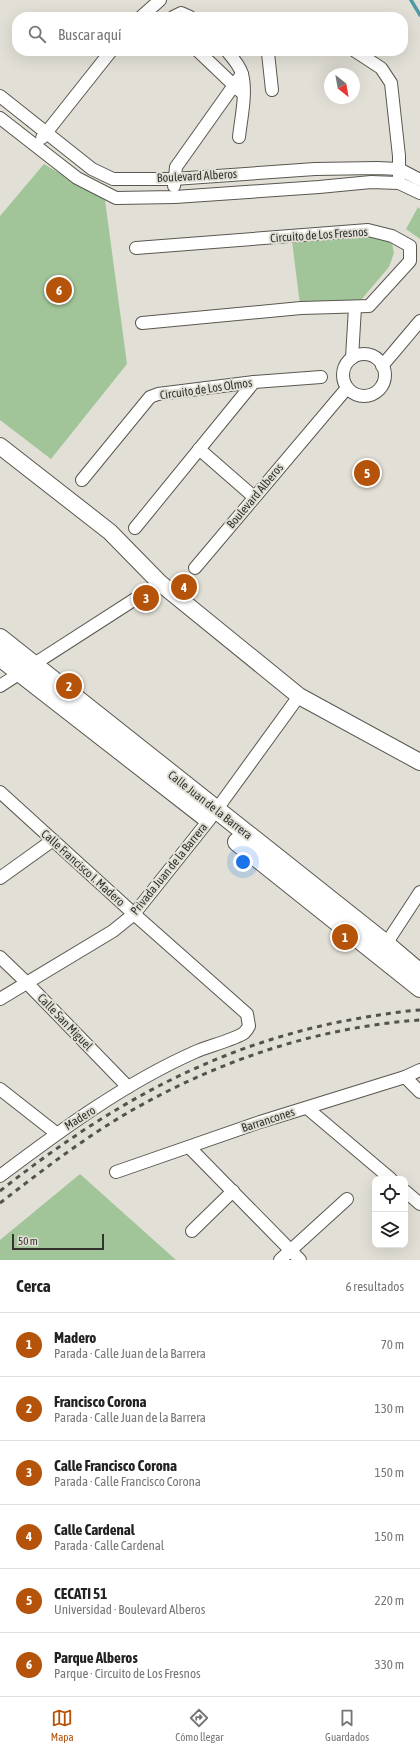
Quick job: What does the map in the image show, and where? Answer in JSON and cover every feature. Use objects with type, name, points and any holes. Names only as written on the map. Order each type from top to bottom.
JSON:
[{"type":"main road","name":"Calle Juan de la Barrera","points":[[0,638],[27,669],[213,815],[386,944],[420,972]]},
{"type":"main road","name":"Calle Juan de la Barrera","points":[[0,657],[27,669]]},
{"type":"main road","name":"Calle Juan de la Barrera","points":[[213,815],[420,988]]},
{"type":"street","points":[[147,12],[160,0]]},
{"type":"street","points":[[36,145],[107,56]]},
{"type":"street","points":[[203,56],[239,90]]},
{"type":"street","points":[[231,56],[242,74],[239,90],[239,137]]},
{"type":"street","points":[[268,56],[272,90]]},
{"type":"street","points":[[363,56],[381,68],[391,84],[399,182]]},
{"type":"street","points":[[175,197],[174,179],[176,167],[239,90]]},
{"type":"street","name":"Boulevard Alberos","points":[[0,96],[92,169],[113,179],[174,179],[315,169],[399,169],[420,180]]},
{"type":"street","name":"Boulevard Alberos","points":[[0,118],[77,178],[116,198],[175,197],[372,182],[399,182],[420,193]]},
{"type":"street","name":"Circuito de Los Fresnos","points":[[136,248],[368,230],[392,236],[410,246],[410,260],[368,306],[301,308],[142,323]]},
{"type":"street","points":[[352,358],[355,307]]},
{"type":"street","points":[[382,366],[420,321]]},
{"type":"street","points":[[359,355],[372,356],[382,366],[384,379],[377,391],[364,396],[358,395],[347,388],[344,382],[344,368],[352,358],[359,355]]},
{"type":"street","name":"Circuito de Los Olmos","points":[[82,480],[150,397],[158,394],[254,382],[321,377]]},
{"type":"street","name":"Circuito de Los Olmos","points":[[135,528],[254,382]]},
{"type":"street","name":"Boulevard Alberos","points":[[194,568],[347,388]]},
{"type":"street","points":[[0,446],[110,532],[160,583],[299,696],[420,762]]},
{"type":"street","points":[[199,449],[254,497]]},
{"type":"street","points":[[0,686],[160,583]]},
{"type":"street","name":"Privada Juan de la Barrera","points":[[0,999],[113,930],[134,914],[213,815],[299,696]]},
{"type":"street","name":"Calle Francisco I. Madero","points":[[0,792],[247,1014],[249,1026]]},
{"type":"street","points":[[0,878],[53,840]]},
{"type":"street","points":[[386,944],[420,892]]},
{"type":"street","name":"Calle San Miguel","points":[[0,957],[128,1087]]},
{"type":"street","name":"Madero","points":[[0,1176],[56,1133],[128,1087],[161,1068],[196,1051],[244,1033],[249,1026]]},
{"type":"street","name":"Barrancones","points":[[116,1172],[307,1108],[405,1078],[420,1070]]},
{"type":"street","points":[[405,1078],[420,1092]]},
{"type":"street","points":[[0,1090],[56,1133]]},
{"type":"street","points":[[307,1108],[387,1176]]},
{"type":"street","points":[[189,1147],[300,1260]]},
{"type":"street","points":[[192,1231],[233,1191]]},
{"type":"street","points":[[408,1194],[420,1204]]},
{"type":"street","points":[[280,1260],[347,1199]]},
{"type":"green space","points":[[44,164],[105,200],[127,364],[51,459],[0,420],[0,216]]},
{"type":"green space","points":[[418,207],[420,209],[420,239],[406,229]]},
{"type":"green space","points":[[369,235],[392,243],[394,253],[389,267],[361,300],[300,305],[292,241]]},
{"type":"green space","points":[[80,1174],[176,1260],[0,1260],[0,1240]]},
{"type":"waterway","points":[[411,0],[420,15]]},
{"type":"railway","points":[[0,1191],[39,1161],[118,1109],[159,1086],[201,1066],[245,1048],[291,1034],[349,1020],[390,1013],[420,1010]]},
{"type":"railway","points":[[0,1203],[83,1141],[118,1118],[169,1090],[203,1075],[238,1060],[309,1038],[346,1030],[420,1020]]},
{"type":"place","name":"Parque Alberos","points":[[59,290]]},
{"type":"place","name":"CECATI 51","points":[[367,473]]},
{"type":"place","name":"Calle Cardenal","points":[[184,587]]},
{"type":"place","name":"Calle Francisco Corona","points":[[146,598]]},
{"type":"place","name":"Francisco Corona","points":[[69,686]]},
{"type":"place","name":"Madero","points":[[345,937]]}]
